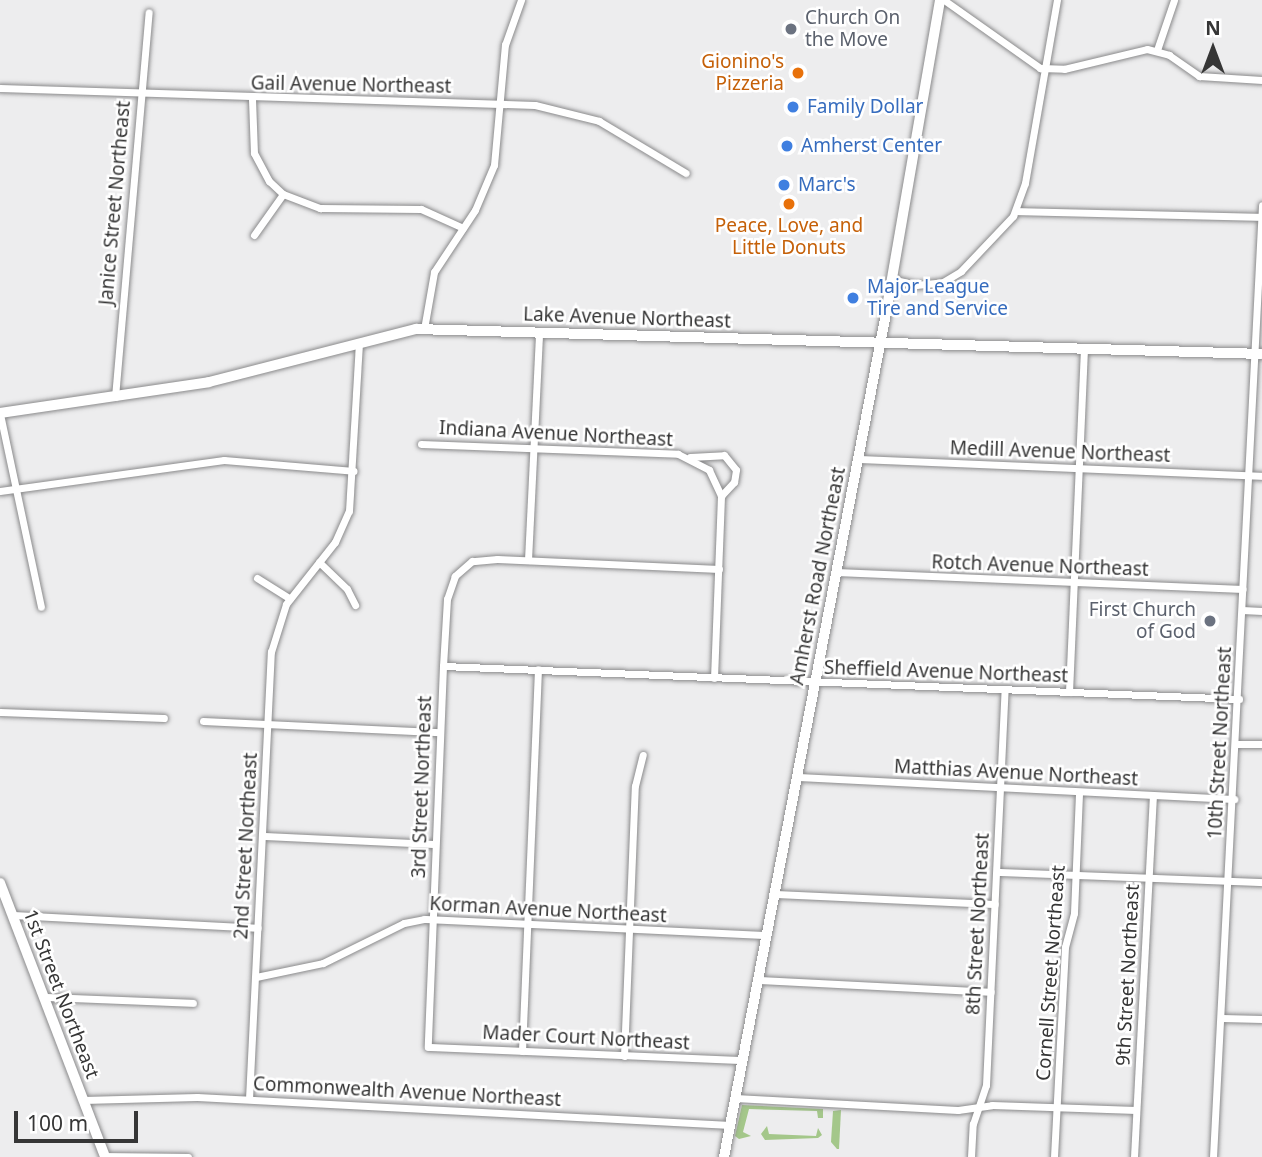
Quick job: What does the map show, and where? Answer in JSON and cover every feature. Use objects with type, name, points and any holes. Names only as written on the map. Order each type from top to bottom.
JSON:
[{"type":"street","points":[[424,329],[431,281],[490,180],[502,103],[505,45],[521,0]]},
{"type":"street","points":[[942,0],[1029,63],[1046,69],[1157,50],[1199,76],[1262,80]]},
{"type":"street","name":"Amherst Road Northeast","points":[[724,1157],[858,459],[942,0]]},
{"type":"street","points":[[891,279],[916,285],[943,282],[997,235],[1016,211],[1046,69],[1057,0]]},
{"type":"street","points":[[1157,50],[1174,0]]},
{"type":"street","name":"Janice Street Northeast","points":[[115,397],[149,12]]},
{"type":"street","name":"Gail Avenue Northeast","points":[[0,88],[252,99],[502,103],[554,107],[599,121],[686,173]]},
{"type":"street","points":[[252,99],[254,153],[262,171],[283,194],[320,208],[421,209],[463,228]]},
{"type":"street","points":[[254,235],[283,194]]},
{"type":"street","name":"10th Street Northeast","points":[[1213,1157],[1230,881],[1248,475],[1258,354],[1262,205]]},
{"type":"street","points":[[1016,211],[1261,217]]},
{"type":"street","name":"Lake Avenue Northeast","points":[[0,414],[232,377],[359,343],[424,329],[1258,354]]},
{"type":"street","points":[[528,560],[539,332]]},
{"type":"street","name":"2nd Street Northeast","points":[[249,1099],[273,640],[290,599],[320,562],[346,520],[354,471],[359,343]]},
{"type":"street","points":[[1069,692],[1084,349]]},
{"type":"street","points":[[0,414],[41,607]]},
{"type":"street","name":"Indiana Avenue Northeast","points":[[421,444],[690,457],[719,453],[730,460],[734,482],[722,496],[709,470],[690,457]]},
{"type":"street","name":"Medill Avenue Northeast","points":[[858,459],[1262,476]]},
{"type":"street","points":[[0,491],[224,460],[354,471]]},
{"type":"street","points":[[714,678],[722,496]]},
{"type":"street","name":"3rd Street Northeast","points":[[428,1047],[443,666],[446,611],[452,581],[468,563],[482,559],[719,569]]},
{"type":"street","points":[[320,562],[347,589],[355,605]]},
{"type":"street","name":"Rotch Avenue Northeast","points":[[836,572],[1243,589]]},
{"type":"street","points":[[257,578],[290,599]]},
{"type":"street","points":[[1242,610],[1262,611]]},
{"type":"street","name":"Sheffield Avenue Northeast","points":[[443,666],[1239,699]]},
{"type":"street","points":[[522,1051],[538,669]]},
{"type":"street","name":"8th Street Northeast","points":[[971,1157],[973,1124],[986,1085],[1005,689]]},
{"type":"street","points":[[0,712],[164,718]]},
{"type":"street","points":[[203,721],[440,732]]},
{"type":"street","points":[[1237,744],[1262,744]]},
{"type":"street","points":[[624,1056],[635,786],[643,755]]},
{"type":"street","name":"Matthias Avenue Northeast","points":[[797,777],[1234,799]]},
{"type":"street","name":"Cornell Street Northeast","points":[[1054,1157],[1065,947],[1072,923],[1079,792]]},
{"type":"street","name":"9th Street Northeast","points":[[1134,1157],[1153,796]]},
{"type":"street","points":[[263,836],[435,844]]},
{"type":"street","points":[[997,872],[1262,882]]},
{"type":"street","name":"1st Street Northeast","points":[[0,883],[104,1156]]},
{"type":"street","points":[[774,894],[995,904]]},
{"type":"street","points":[[12,915],[258,928]]},
{"type":"street","name":"Korman Avenue Northeast","points":[[256,978],[323,963],[404,923],[432,919],[766,935]]},
{"type":"street","points":[[758,980],[991,992]]},
{"type":"street","points":[[44,998],[193,1003]]},
{"type":"street","points":[[1222,1018],[1262,1019]]},
{"type":"street","name":"Mader Court Northeast","points":[[428,1047],[742,1060]]},
{"type":"street","points":[[735,1098],[958,1110],[979,1107],[1057,1107],[1136,1110]]},
{"type":"street","name":"Commonwealth Avenue Northeast","points":[[83,1100],[249,1099],[730,1125]]},
{"type":"street","points":[[104,1156],[188,1157]]},
{"type":"green space","points":[[742,1105],[823,1109],[823,1118],[818,1118],[817,1111],[749,1109],[743,1132],[751,1136],[739,1139],[735,1136]]},
{"type":"green space","points":[[841,1110],[837,1149],[831,1142],[833,1111]]},
{"type":"green space","points":[[767,1126],[769,1134],[816,1136],[818,1128],[822,1135],[818,1138],[765,1140],[761,1134]]},
{"type":"place","name":"Church On the Move","points":[[791,29]]},
{"type":"place","name":"Gionino's Pizzeria","points":[[798,73]]},
{"type":"place","name":"Family Dollar","points":[[793,107]]},
{"type":"place","name":"Amherst Center","points":[[787,146]]},
{"type":"place","name":"Marc's","points":[[784,185]]},
{"type":"place","name":"Peace, Love, and Little Donuts","points":[[789,204]]},
{"type":"place","name":"Major League Tire and Service","points":[[853,298]]},
{"type":"place","name":"First Church of God","points":[[1210,621]]}]
